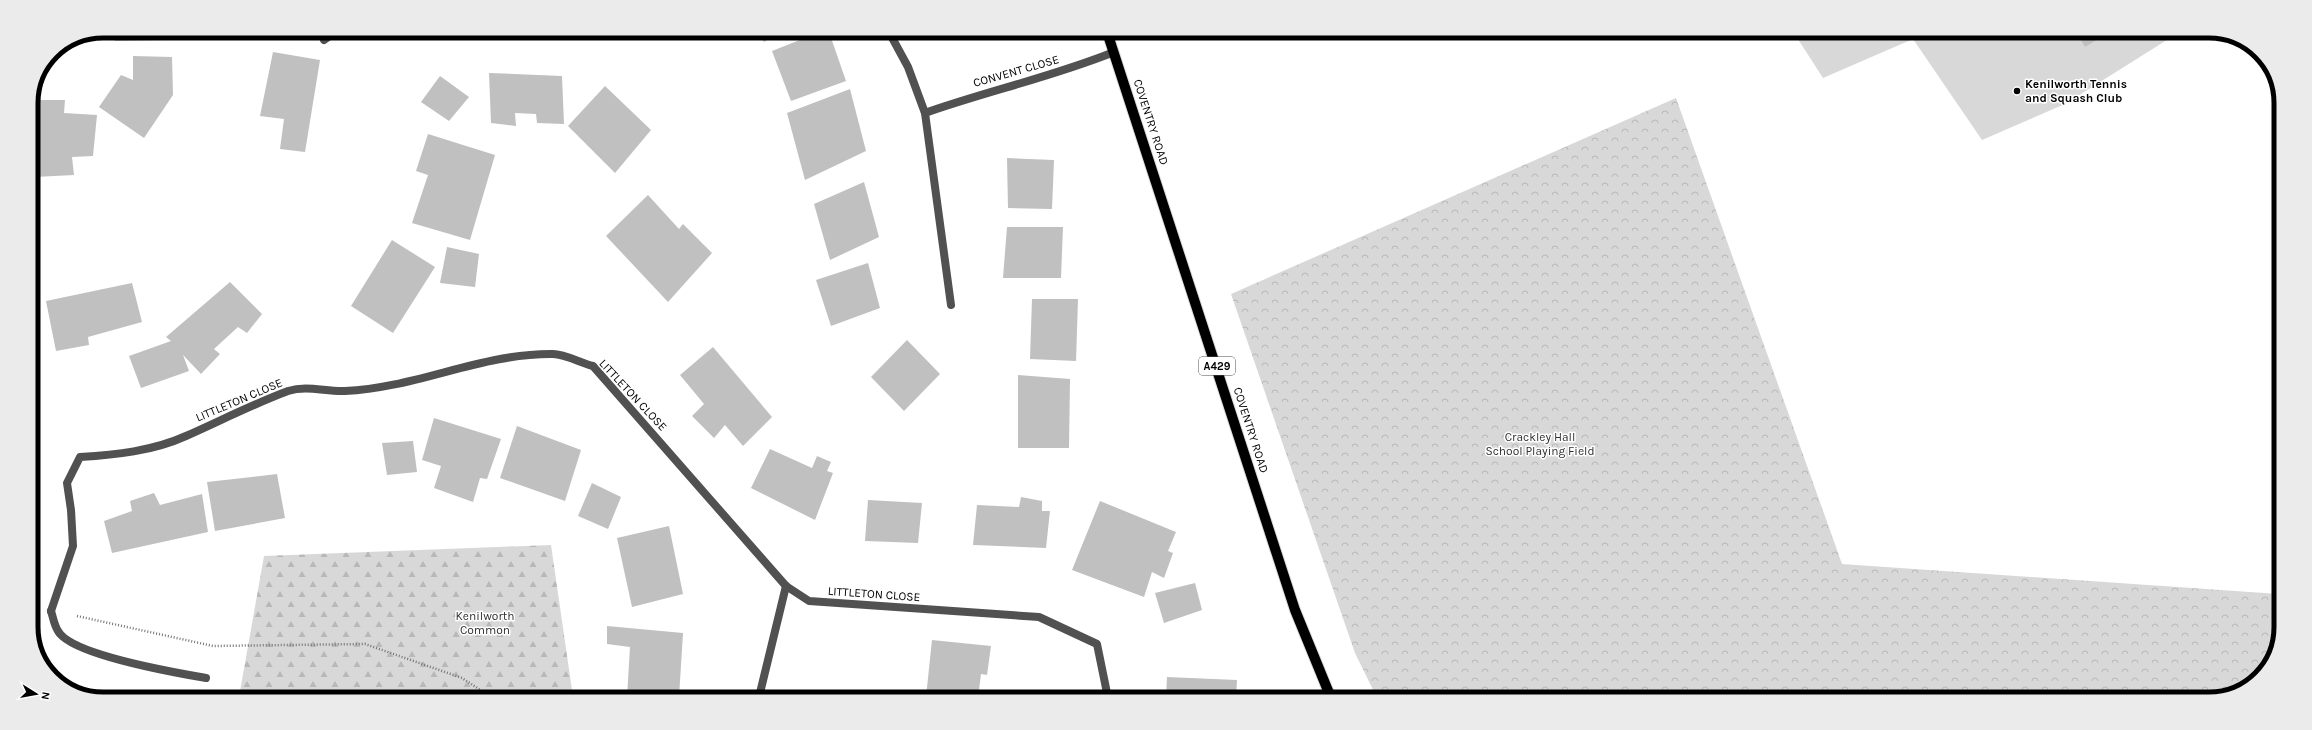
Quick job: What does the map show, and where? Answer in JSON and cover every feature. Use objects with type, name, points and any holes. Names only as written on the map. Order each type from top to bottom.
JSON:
[{"type":"main road","name":"COVENTRY ROAD","points":[[1109,38],[1295,610],[1329,692]]},
{"type":"street","points":[[893,38],[908,67],[924,113],[951,305]]},
{"type":"street","name":"CONVENT CLOSE","points":[[924,113],[963,99],[1080,65],[1114,52]]},
{"type":"street","name":"LITTLETON CLOSE","points":[[51,610],[73,546],[71,510],[67,483],[80,457],[121,455],[185,437],[236,411],[290,391],[318,388],[345,391],[418,380],[485,361],[554,354],[593,366],[786,586],[809,601],[1039,617],[1097,644],[1107,692]]},
{"type":"street","points":[[760,692],[786,586]]},
{"type":"street","points":[[51,610],[58,632],[76,646],[158,670],[206,678]]},
{"type":"path","points":[[51,610],[213,646],[365,644],[462,678],[483,692]]},
{"type":"green space","name":"Kenilworth Tennis and Squash Club","points":[[1797,38],[2170,38],[2065,104],[1982,140],[1913,39],[1823,78]]},
{"type":"green space","name":"Crackley Hall School Playing Field","points":[[1676,98],[1842,564],[2274,594],[2274,627],[2272,644],[2263,663],[2255,673],[2230,689],[2209,692],[1374,692],[1355,653],[1231,294]]},
{"type":"green space","name":"Kenilworth Common","points":[[551,545],[572,692],[240,692],[264,556]]},
{"type":"building","points":[[115,38],[163,38],[163,40],[115,41]]},
{"type":"building","points":[[761,38],[770,38],[764,42]]},
{"type":"building","points":[[805,38],[831,38],[846,81],[791,101],[772,51]]},
{"type":"building","points":[[2080,38],[2100,38],[2085,47]]},
{"type":"building","points":[[273,52],[320,60],[305,152],[280,149],[284,119],[260,116]]},
{"type":"building","points":[[133,56],[172,57],[173,95],[144,138],[99,107],[121,75],[133,80]]},
{"type":"building","points":[[489,73],[562,76],[564,124],[537,123],[536,114],[515,113],[516,126],[491,123]]},
{"type":"building","points":[[440,76],[469,97],[449,121],[421,102]]},
{"type":"building","points":[[605,86],[651,130],[615,173],[568,126]]},
{"type":"building","points":[[850,89],[866,151],[805,180],[787,113]]},
{"type":"building","points":[[38,100],[65,100],[64,113],[97,115],[93,156],[72,157],[74,175],[38,177]]},
{"type":"building","points":[[428,134],[495,155],[470,240],[412,223],[428,175],[416,171]]},
{"type":"building","points":[[1007,158],[1054,160],[1052,209],[1008,208]]},
{"type":"building","points":[[864,182],[879,237],[830,260],[814,204]]},
{"type":"building","points":[[648,195],[679,229],[683,224],[712,253],[668,302],[606,236]]},
{"type":"building","points":[[1007,227],[1063,227],[1061,278],[1003,278]]},
{"type":"building","points":[[392,240],[435,267],[393,333],[351,306]]},
{"type":"building","points":[[447,247],[479,254],[475,287],[440,283]]},
{"type":"building","points":[[868,263],[880,308],[831,326],[816,280]]},
{"type":"building","points":[[230,282],[262,314],[247,333],[238,327],[214,349],[220,354],[201,374],[183,355],[189,371],[141,388],[129,356],[171,341],[166,337]]},
{"type":"building","points":[[132,283],[142,322],[88,337],[89,345],[56,351],[46,301]]},
{"type":"building","points":[[1032,299],[1078,299],[1076,361],[1030,359]]},
{"type":"building","points":[[907,340],[940,374],[904,411],[871,377]]},
{"type":"building","points":[[713,347],[772,417],[743,446],[725,425],[714,438],[692,416],[704,404],[680,375]]},
{"type":"building","points":[[1018,375],[1070,379],[1069,448],[1018,448]]},
{"type":"building","points":[[434,418],[501,439],[487,479],[480,478],[473,502],[434,488],[441,466],[422,460]]},
{"type":"building","points":[[517,426],[581,450],[565,501],[500,478]]},
{"type":"building","points":[[413,441],[417,472],[387,475],[382,443]]},
{"type":"building","points":[[770,449],[812,468],[817,456],[831,462],[827,471],[833,473],[815,520],[751,488]]},
{"type":"building","points":[[277,474],[285,518],[215,531],[207,482]]},
{"type":"building","points":[[592,483],[621,497],[608,529],[578,516]]},
{"type":"building","points":[[154,493],[160,505],[202,494],[208,532],[112,553],[104,521],[132,511],[130,501]]},
{"type":"building","points":[[1021,497],[1042,501],[1042,511],[1050,511],[1046,548],[973,545],[977,505],[1019,507]]},
{"type":"building","points":[[868,500],[922,503],[918,543],[865,541]]},
{"type":"building","points":[[1100,501],[1176,532],[1168,551],[1173,553],[1164,578],[1152,572],[1144,597],[1072,570]]},
{"type":"building","points":[[669,526],[683,594],[632,607],[617,538]]},
{"type":"building","points":[[1195,583],[1202,610],[1164,623],[1155,593]]},
{"type":"building","points":[[607,626],[683,633],[679,692],[627,692],[630,647],[607,644]]},
{"type":"building","points":[[932,640],[991,646],[987,675],[981,674],[979,692],[927,692]]},
{"type":"building","points":[[1167,677],[1237,680],[1236,692],[1166,692]]},
{"type":"place","name":"Kenilworth Tennis and Squash Club","points":[[2017,91]]}]
